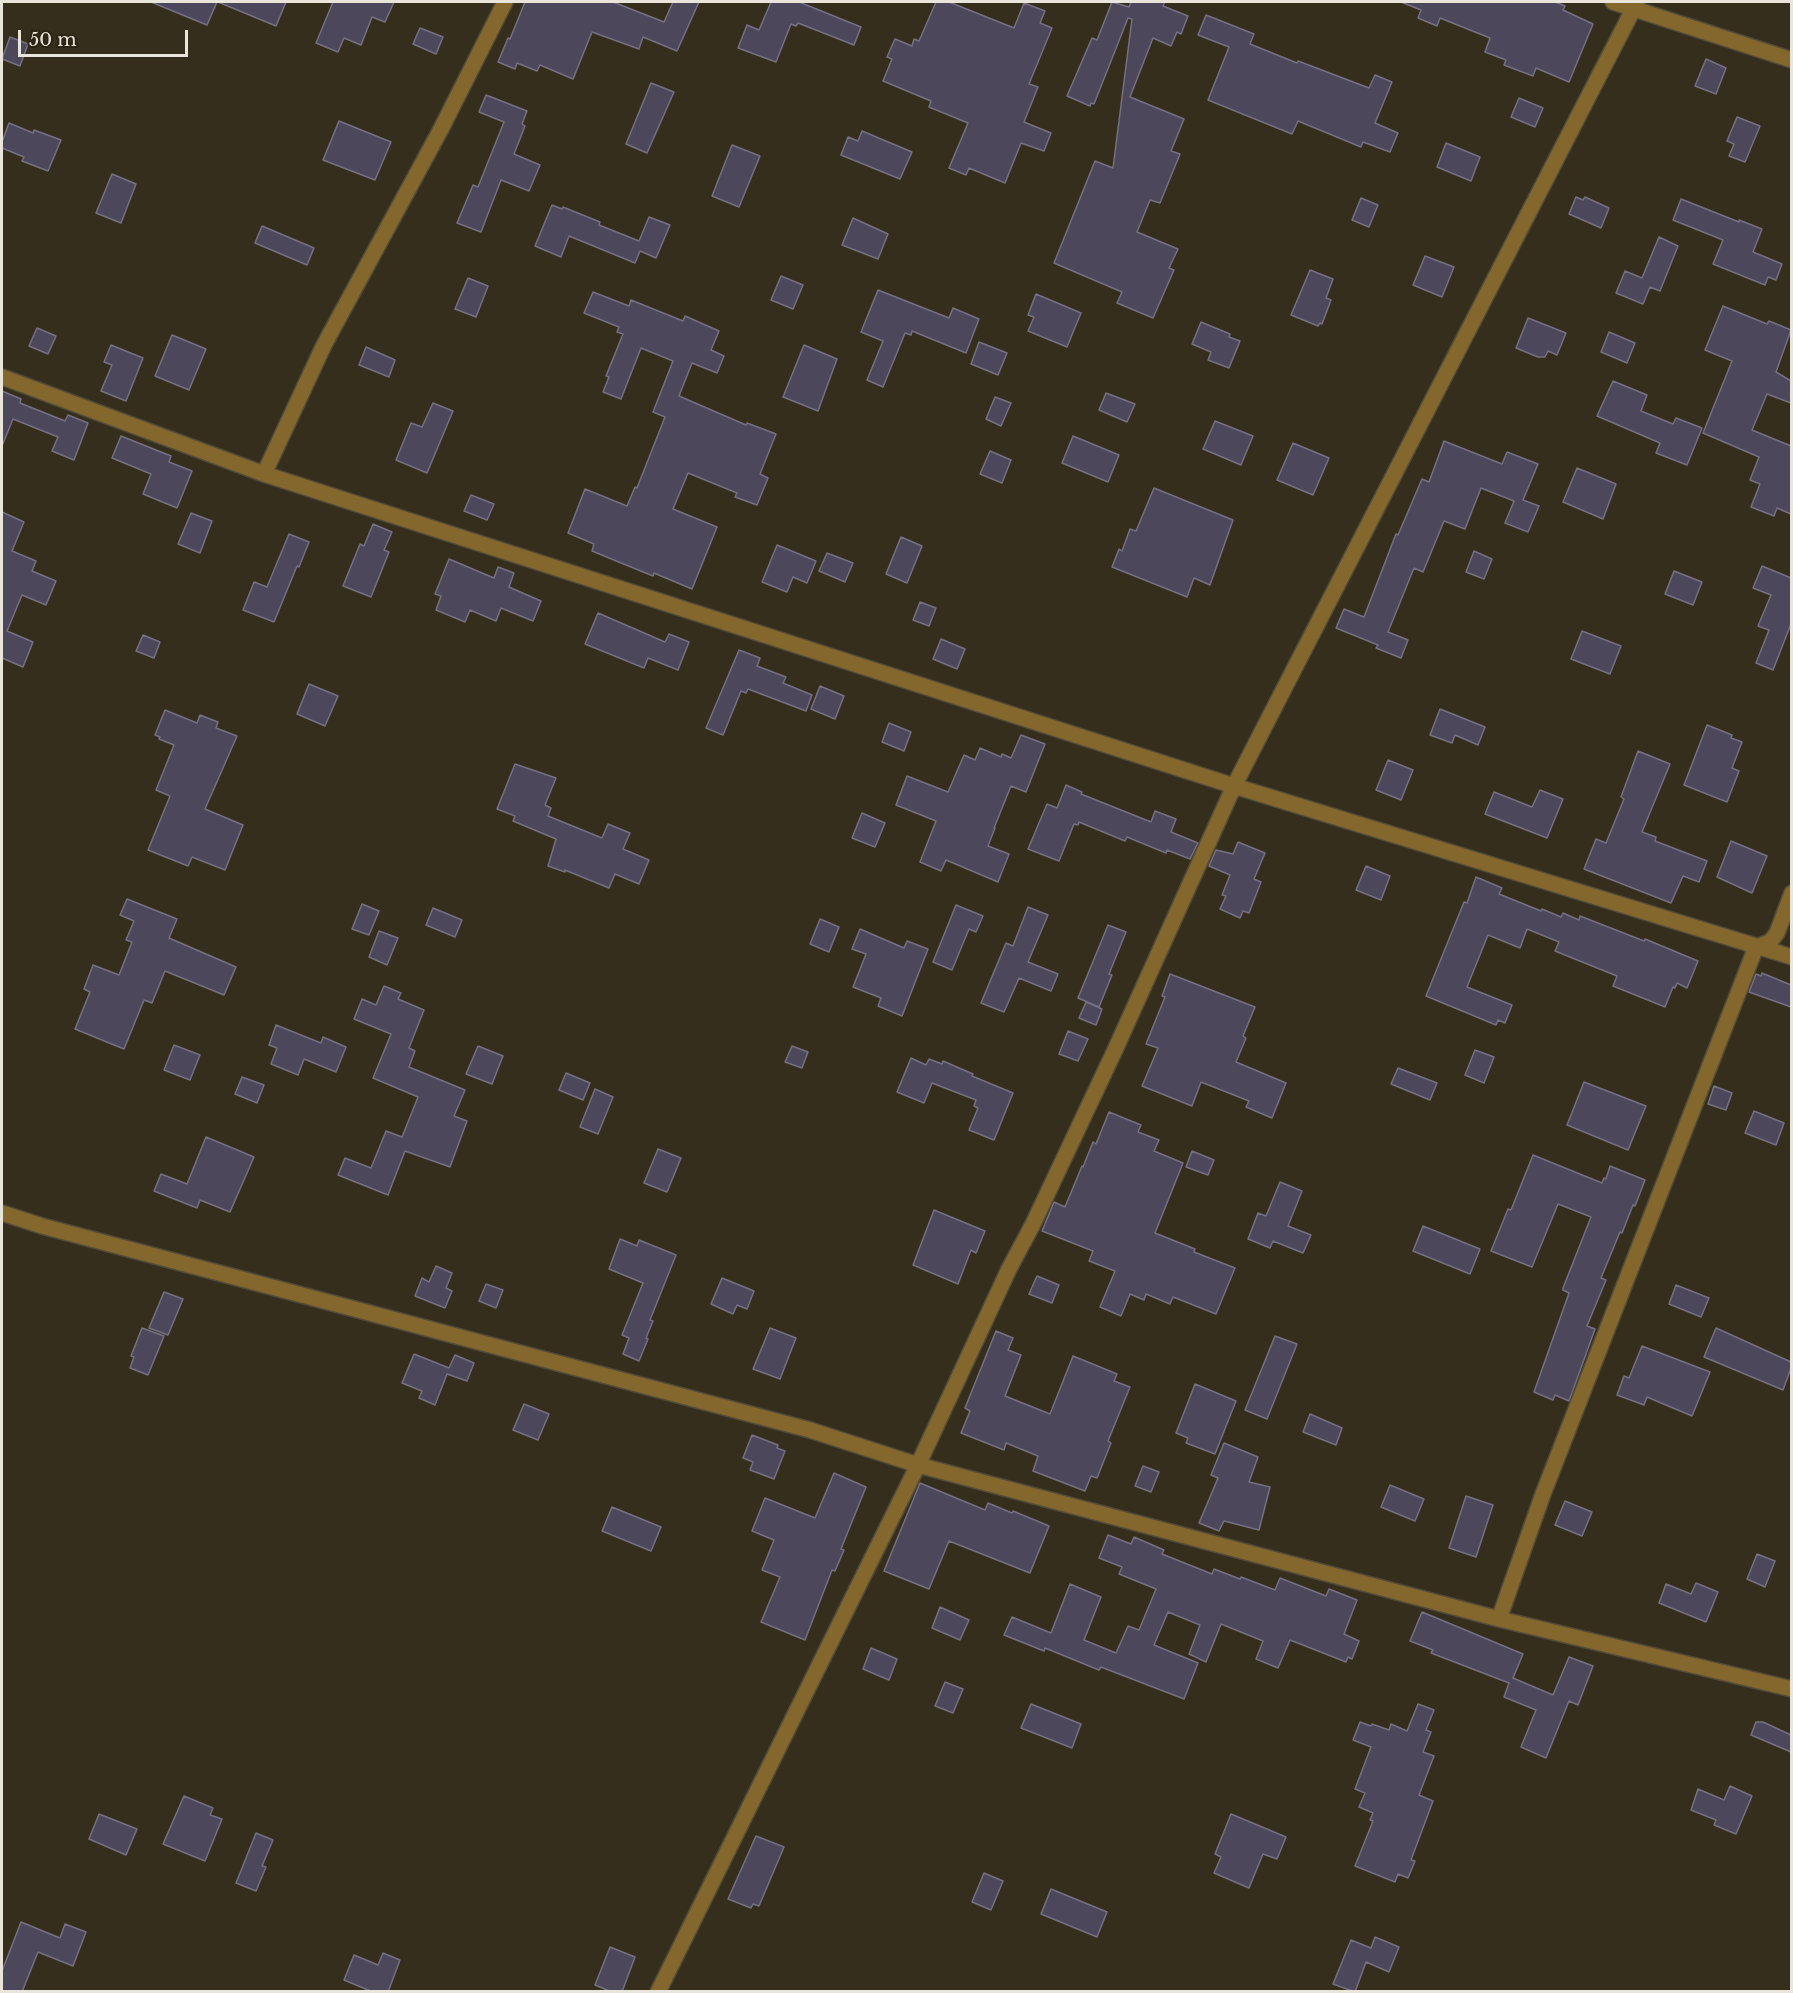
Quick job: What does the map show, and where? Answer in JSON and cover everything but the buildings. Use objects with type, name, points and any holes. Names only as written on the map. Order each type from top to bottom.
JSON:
[{"type":"street","points":[[264,474],[324,345],[441,129],[505,2]]},
{"type":"street","points":[[1613,2],[1635,5],[1791,60]]},
{"type":"street","points":[[658,1992],[918,1465],[1009,1269],[1031,1228],[1115,1050],[1234,786],[1635,5]]},
{"type":"street","points":[[2,377],[264,474],[1234,786],[1791,957]]},
{"type":"street","points":[[1499,1619],[1544,1494],[1756,947],[1770,942],[1777,933],[1791,893]]},
{"type":"street","points":[[2,1213],[42,1226],[810,1430],[918,1465],[1499,1619],[1791,1689]]}]
